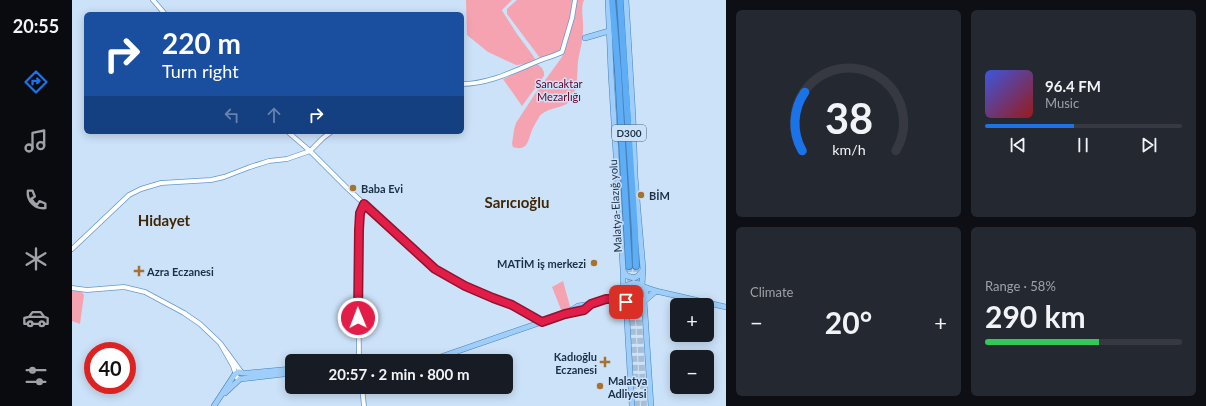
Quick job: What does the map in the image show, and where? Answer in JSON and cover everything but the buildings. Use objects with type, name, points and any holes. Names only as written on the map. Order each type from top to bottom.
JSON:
[{"type":"highway","name":"Malatya-Elazığ yolu","points":[[612,0],[618,78],[626,267]]},
{"type":"highway","name":"D300","points":[[620,0],[636,266]]},
{"type":"main road","points":[[608,0],[626,267],[623,296],[626,302],[632,406]]},
{"type":"main road","points":[[626,0],[635,176],[643,269],[642,286],[646,294],[644,301],[651,406]]},
{"type":"main road","points":[[610,43],[614,25]]},
{"type":"main road","points":[[585,38],[609,31]]},
{"type":"main road","points":[[626,267],[625,274],[634,278],[638,276],[643,269]]},
{"type":"main road","points":[[449,354],[565,314],[578,306],[591,304],[606,299],[624,290],[628,285],[633,283],[640,284],[656,292],[726,307]]},
{"type":"main road","points":[[606,299],[622,299],[632,306],[635,306],[642,303],[656,292]]},
{"type":"main road","points":[[627,316],[634,309],[641,310],[645,314]]},
{"type":"main road","points":[[219,400],[235,374],[239,372],[272,372],[285,370]]},
{"type":"main road","points":[[214,406],[240,379],[285,375]]},
{"type":"street","points":[[152,0],[163,12]]},
{"type":"street","points":[[464,84],[500,77],[562,52],[572,18],[575,0]]},
{"type":"street","points":[[290,134],[435,269],[465,286],[512,305],[542,322]]},
{"type":"street","points":[[72,249],[129,196],[141,189],[161,183],[224,178],[268,161],[287,159],[310,151],[328,134]]},
{"type":"street","points":[[359,354],[358,251],[360,213],[364,204]]},
{"type":"street","points":[[72,288],[87,290],[124,287],[145,292],[187,315],[200,324],[220,343],[243,373],[243,377],[240,379],[236,378],[233,366],[220,343]]},
{"type":"street","points":[[363,394],[364,406]]},
{"type":"green space","name":"Sancaktar Mezarlığı","points":[[466,0],[512,0],[502,10],[535,60],[527,64],[516,65],[488,52],[467,35]]},
{"type":"green space","name":"Sancaktar Mezarlığı","points":[[517,0],[573,0],[569,23],[561,50],[558,53],[540,58],[507,14],[507,9]]},
{"type":"green space","name":"Sancaktar Mezarlığı","points":[[577,0],[584,0],[582,7],[583,34],[578,61],[575,93],[566,104],[541,115],[537,120],[525,146],[522,148],[513,147],[512,144],[516,123],[562,57],[573,20]]},
{"type":"green space","name":"Sancaktar Mezarlığı","points":[[537,64],[544,72],[544,76],[522,106],[503,79]]},
{"type":"green space","points":[[563,281],[571,310],[562,312],[552,287]]},
{"type":"green space","points":[[72,290],[82,292],[84,295],[80,324],[72,321]]},
{"type":"tunnel","points":[[629,266],[637,406]]},
{"type":"tunnel","points":[[636,266],[644,406]]},
{"type":"place","name":"Baba Evi","points":[[353,188]]},
{"type":"place","name":"BİM","points":[[641,195]]},
{"type":"place","name":"MATİM iş merkezi","points":[[594,263]]},
{"type":"place","name":"Azra Eczanesi","points":[[139,271]]},
{"type":"place","name":"Kadıoğlu Eczanesi","points":[[605,362]]},
{"type":"place","name":"Malatya Adliyesi","points":[[600,386]]},
{"type":"district","name":"Sarıcıoğlu","points":[[517,202]]},
{"type":"district","name":"Hidayet","points":[[164,220]]},
{"type":"route","points":[[358,318],[359,230],[360,213],[364,204],[435,269],[465,286],[512,305],[542,322],[565,314],[584,310],[591,304],[606,299],[622,299],[626,302]]}]
